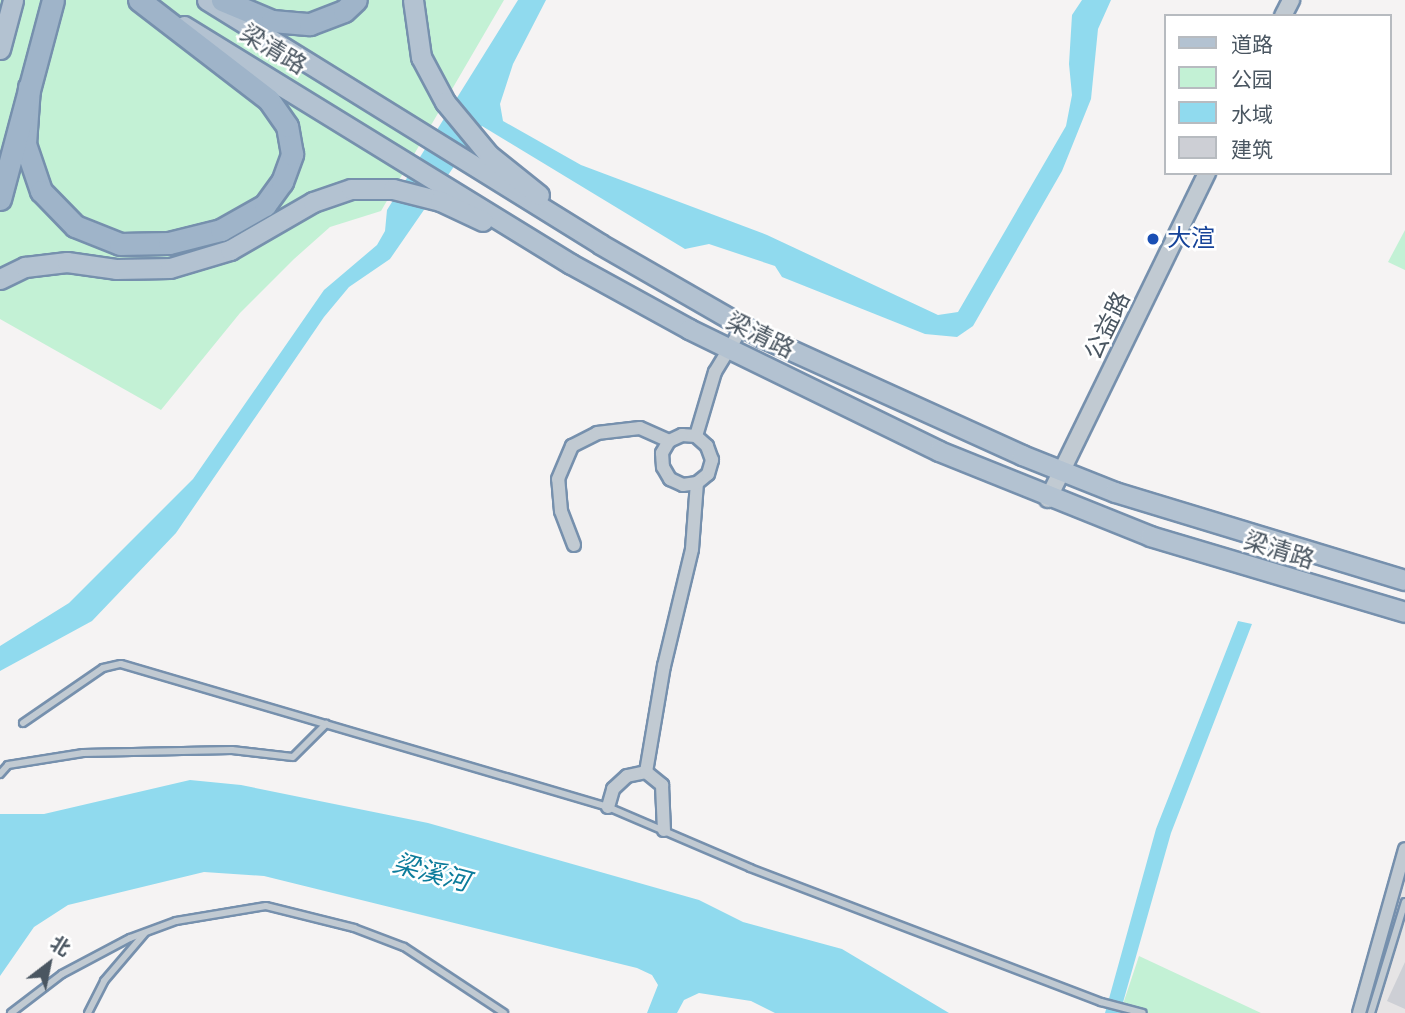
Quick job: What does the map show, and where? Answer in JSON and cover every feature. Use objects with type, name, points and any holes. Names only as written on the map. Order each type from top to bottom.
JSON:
[{"type":"highway","points":[[0,199],[53,0]]},
{"type":"highway","points":[[29,87],[25,144],[41,191],[75,226],[120,244],[169,243],[221,230],[265,205],[282,182],[292,155],[287,125],[269,100],[140,0]]},
{"type":"highway","points":[[222,0],[272,21],[310,24],[344,12],[356,0]]},
{"type":"main road","points":[[0,49],[13,0]]},
{"type":"main road","name":"梁清路","points":[[140,0],[554,254],[730,349],[1048,499],[1150,536],[1405,612]]},
{"type":"main road","name":"梁清路","points":[[207,0],[415,129],[483,162],[600,244],[743,326],[1063,471],[1258,539],[1405,580]]},
{"type":"main road","points":[[413,0],[421,57],[445,102],[483,162]]},
{"type":"main road","points":[[0,279],[26,267],[66,262],[116,269],[170,268],[230,250],[313,202],[351,189],[393,189],[440,201],[554,254]]},
{"type":"street","name":"公益路","points":[[1048,499],[1206,175]]},
{"type":"street","points":[[696,436],[715,372],[743,326]]},
{"type":"street","points":[[574,545],[561,511],[558,480],[572,446],[597,433],[640,428],[670,442]]},
{"type":"street","points":[[682,435],[696,436],[708,446],[712,460],[708,474],[696,484],[683,485],[670,479],[663,467],[662,453],[670,442],[682,435]]},
{"type":"street","points":[[646,772],[664,666],[692,549],[696,484]]},
{"type":"street","points":[[608,807],[613,789],[627,776],[646,772]]},
{"type":"street","points":[[646,772],[662,785],[664,830]]},
{"type":"street","points":[[1359,1013],[1405,849]]},
{"type":"lane","points":[[23,723],[103,668],[121,664],[608,807],[750,868],[1101,1002],[1143,1013]]},
{"type":"lane","points":[[0,774],[8,765],[83,752],[232,750],[293,757],[326,724]]},
{"type":"lane","points":[[1371,1013],[1405,902]]},
{"type":"lane","points":[[11,1013],[62,974],[147,931],[176,920],[266,906],[354,928],[404,947],[504,1013]]},
{"type":"lane","points":[[88,1013],[104,981],[147,931]]},
{"type":"shaded area","points":[[1405,871],[1405,1013],[1361,1013]]},
{"type":"green space","points":[[0,0],[504,0],[381,211],[330,227],[294,259],[240,313],[161,410],[0,319]]},
{"type":"green space","points":[[1405,230],[1405,270],[1388,262]]},
{"type":"green space","points":[[1139,956],[1261,1013],[1120,1013]]},
{"type":"water","points":[[518,0],[546,0],[513,64],[500,104],[503,121],[581,165],[767,235],[938,315],[958,312],[1066,126],[1072,95],[1069,64],[1072,15],[1082,0],[1111,0],[1098,29],[1091,99],[1062,171],[973,326],[957,337],[925,334],[782,277],[775,266],[709,244],[685,249],[482,126],[390,259],[349,287],[324,317],[176,533],[92,621],[0,671],[0,646],[69,603],[193,479],[324,290],[377,245],[385,231],[387,210]]},
{"type":"water","points":[[1238,621],[1252,624],[1171,833],[1120,1013],[1105,1013],[1156,829]]},
{"type":"water","name":"梁溪河","points":[[190,780],[241,785],[428,823],[699,900],[743,922],[842,949],[949,1013],[775,1013],[751,1001],[699,993],[684,1000],[677,1013],[647,1013],[658,985],[652,975],[637,968],[264,876],[204,872],[68,905],[34,927],[0,976],[0,814],[44,814]]},
{"type":"building","points":[[1405,962],[1405,1009],[1387,1001]]},
{"type":"place","name":"大渲","points":[[1153,239]]}]
